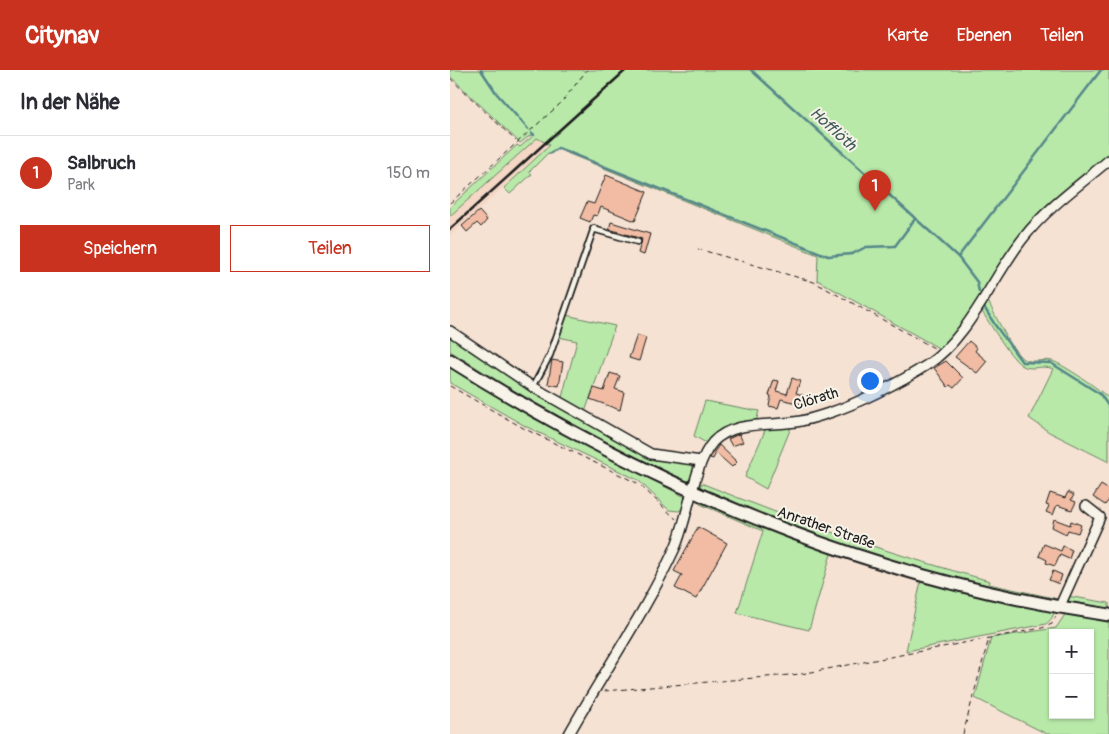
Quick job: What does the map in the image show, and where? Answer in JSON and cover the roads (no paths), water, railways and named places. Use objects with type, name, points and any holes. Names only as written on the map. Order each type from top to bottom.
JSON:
[{"type":"main road","name":"Anrather Straße","points":[[450,360],[550,421],[692,493],[772,526],[912,573],[1059,608],[1109,615]]},
{"type":"street","name":"Clörath","points":[[569,734],[666,566],[683,527],[701,461],[713,442],[724,433],[739,427],[800,421],[831,413],[925,366],[943,354],[979,306],[1029,231],[1109,160]]},
{"type":"street","points":[[450,330],[533,387],[651,454],[701,461]]},
{"type":"street","points":[[1059,608],[1100,516],[1086,506]]},
{"type":"lane","points":[[533,387],[550,355],[594,229],[638,242]]},
{"type":"waterway","points":[[481,70],[497,94],[528,129]]},
{"type":"waterway","name":"Hofflöth","points":[[751,70],[958,257],[977,282],[979,292]]},
{"type":"waterway","points":[[958,257],[1101,70]]},
{"type":"waterway","points":[[550,153],[558,148],[828,256],[852,254],[866,247],[895,246],[915,219]]},
{"type":"waterway","name":"Hofflöth","points":[[984,307],[1022,362],[1051,363],[1100,394],[1109,407]]},
{"type":"railway","points":[[450,229],[626,70]]},
{"type":"place","name":"Salbruch","points":[[875,211]]}]
